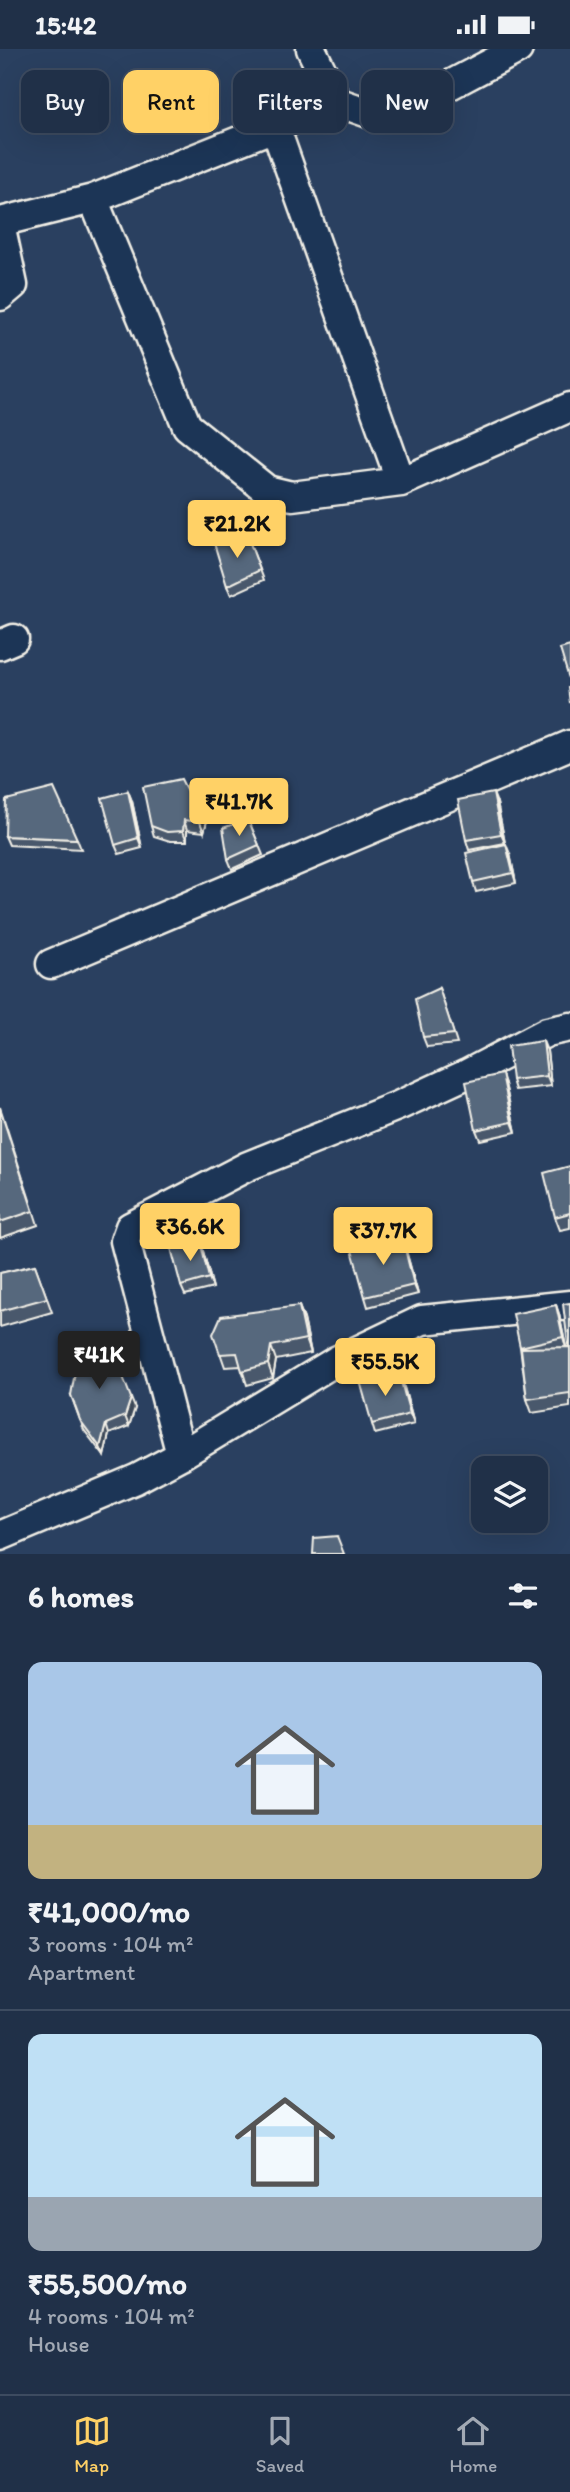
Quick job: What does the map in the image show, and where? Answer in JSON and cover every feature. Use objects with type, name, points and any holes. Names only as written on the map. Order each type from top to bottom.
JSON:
[{"type":"street","points":[[311,49],[321,70]]},
{"type":"street","points":[[347,105],[380,117],[431,95],[518,49]]},
{"type":"street","points":[[0,296],[13,285],[0,223],[93,199],[260,133]]},
{"type":"street","points":[[277,133],[401,482]]},
{"type":"street","points":[[93,199],[187,426],[267,490],[292,496],[401,482],[570,407]]},
{"type":"street","points":[[51,964],[570,745]]},
{"type":"street","points":[[181,1455],[125,1241],[130,1227],[248,1166],[400,1105],[547,1032],[570,1027]]},
{"type":"street","points":[[0,1536],[136,1479],[181,1455],[336,1361],[422,1320],[570,1305]]},
{"type":"building","points":[[248,538],[260,570],[227,586],[214,543]]},
{"type":"building","points":[[570,646],[570,682],[560,649]]},
{"type":"building","points":[[181,779],[188,793],[199,790],[204,807],[200,822],[184,820],[183,831],[167,832],[151,826],[143,787]]},
{"type":"building","points":[[54,788],[77,839],[5,836],[6,800]]},
{"type":"building","points":[[128,791],[138,838],[115,845],[102,798]]},
{"type":"building","points":[[493,793],[501,834],[466,840],[458,800]]},
{"type":"building","points":[[248,819],[259,845],[228,859],[223,828]]},
{"type":"building","points":[[506,844],[513,873],[473,882],[466,853]]},
{"type":"building","points":[[439,988],[454,1034],[423,1037],[415,999]]},
{"type":"building","points":[[543,1041],[547,1076],[512,1080],[508,1046]]},
{"type":"building","points":[[502,1074],[512,1122],[476,1130],[466,1082]]},
{"type":"building","points":[[0,1109],[33,1211],[0,1222]]},
{"type":"building","points":[[570,1166],[570,1213],[555,1217],[544,1173]]},
{"type":"building","points":[[402,1237],[414,1285],[365,1297],[352,1250]]},
{"type":"building","points":[[200,1241],[209,1278],[181,1286],[171,1248]]},
{"type":"building","points":[[35,1265],[47,1298],[0,1311],[0,1273]]},
{"type":"building","points":[[570,1303],[570,1343],[568,1344],[563,1304]]},
{"type":"building","points":[[556,1305],[563,1337],[520,1347],[513,1314]]},
{"type":"building","points":[[299,1306],[306,1339],[271,1346],[268,1364],[242,1371],[237,1353],[220,1354],[213,1334],[221,1316]]},
{"type":"building","points":[[94,1343],[119,1366],[131,1398],[125,1416],[106,1424],[100,1447],[80,1420],[71,1395],[78,1355]]},
{"type":"building","points":[[570,1347],[570,1393],[527,1399],[521,1348]]},
{"type":"building","points":[[398,1371],[410,1414],[372,1424],[360,1381]]},
{"type":"building","points":[[337,1536],[344,1554],[313,1554],[314,1538]]}]
